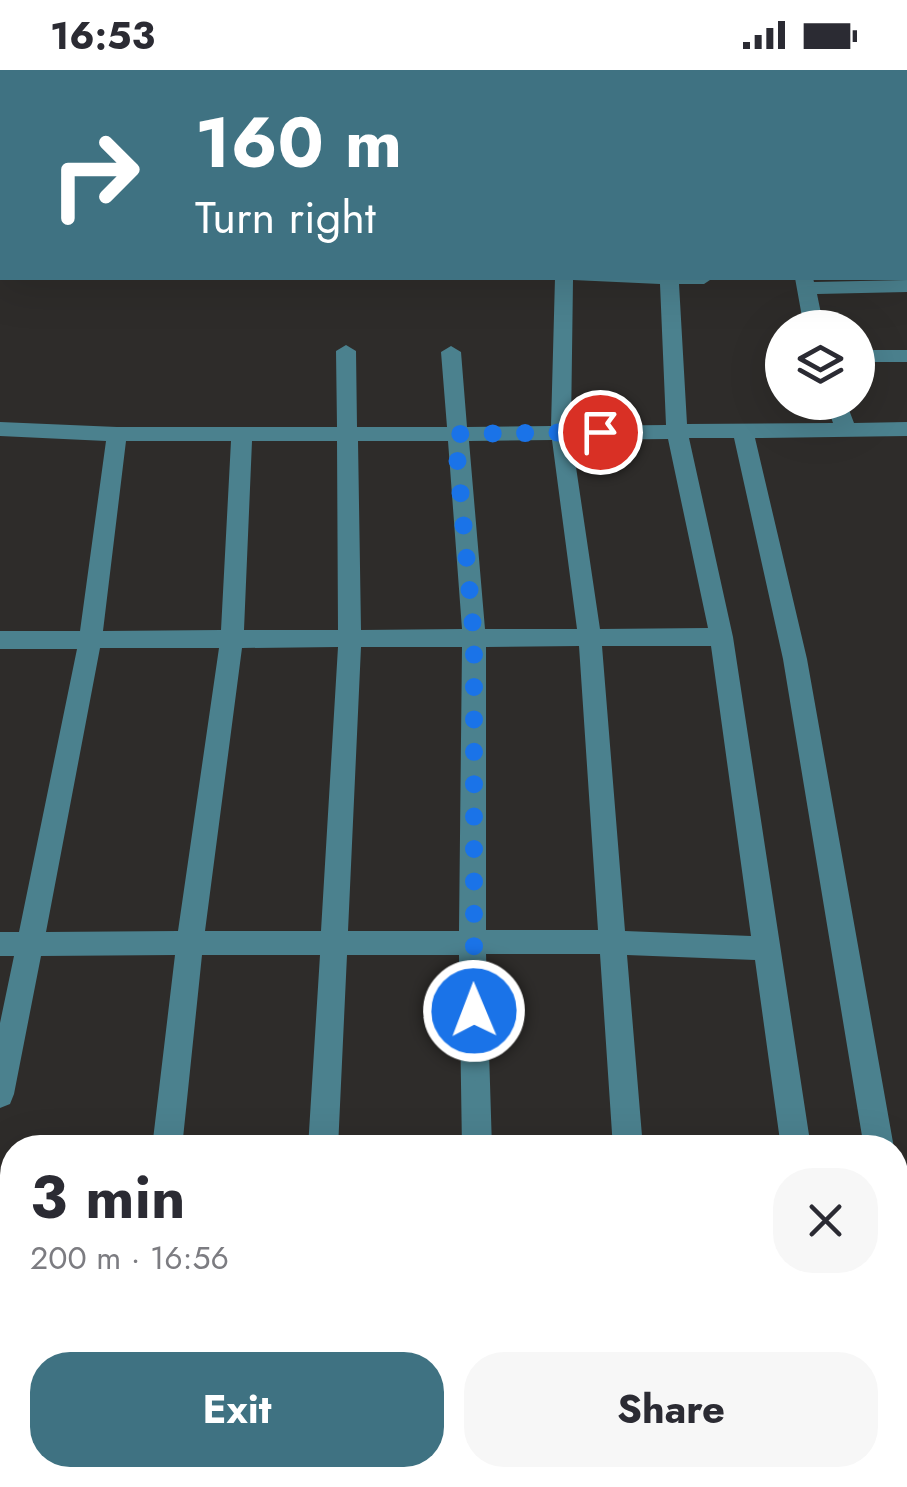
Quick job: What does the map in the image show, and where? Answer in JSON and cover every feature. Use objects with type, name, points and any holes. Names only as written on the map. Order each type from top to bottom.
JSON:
[{"type":"street","points":[[564,280],[561,433],[590,638],[627,1135]]},
{"type":"street","points":[[669,280],[677,431],[721,637],[794,1135]]},
{"type":"street","points":[[810,310],[805,283],[907,286]]},
{"type":"street","points":[[324,1135],[350,637],[346,350]]},
{"type":"street","points":[[452,352],[455,434],[474,638],[472,942],[477,1135]]},
{"type":"street","points":[[875,356],[907,356]]},
{"type":"street","points":[[842,420],[846,430]]},
{"type":"street","points":[[0,430],[455,434],[907,429]]},
{"type":"street","points":[[743,430],[796,659],[877,1135]]},
{"type":"street","points":[[0,1094],[91,637],[118,434]]},
{"type":"street","points":[[168,1135],[232,637],[242,434]]},
{"type":"street","points":[[0,640],[721,637]]},
{"type":"street","points":[[0,944],[614,942],[768,950]]},
{"type":"route","points":[[474,1011],[474,638],[455,434],[600,432]]}]
